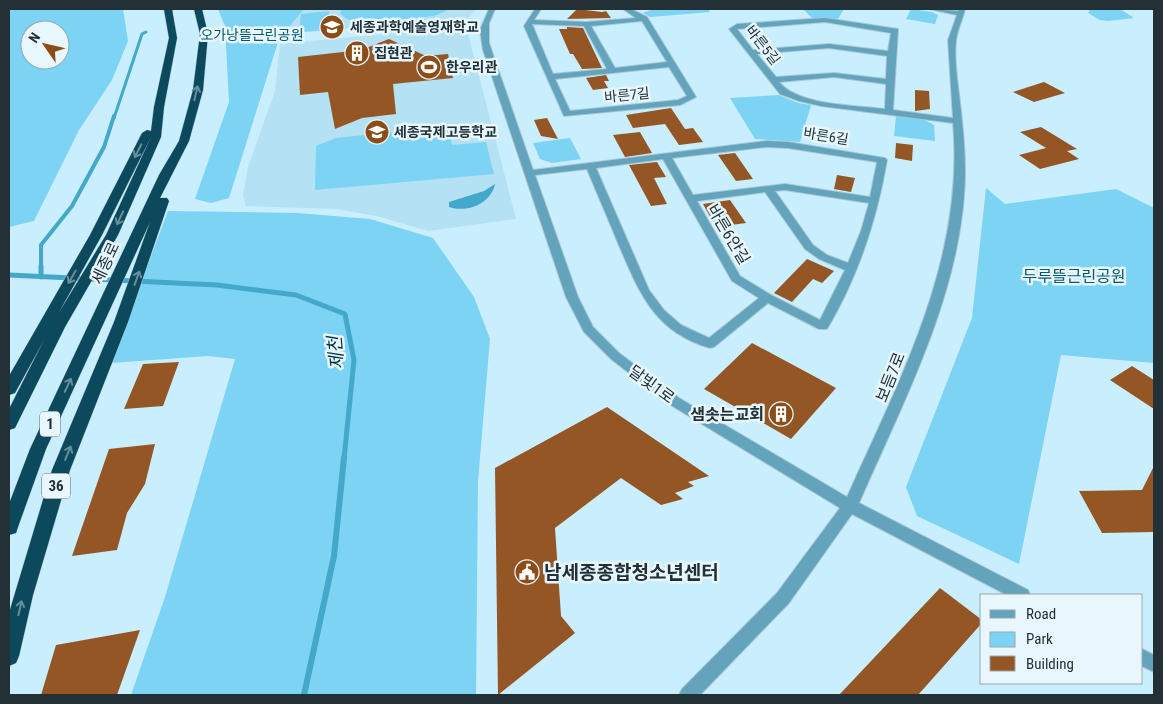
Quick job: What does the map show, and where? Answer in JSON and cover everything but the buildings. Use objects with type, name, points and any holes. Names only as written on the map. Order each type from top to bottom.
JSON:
[{"type":"highway","name":"세종로","points":[[9,424],[58,327],[112,235],[156,137],[159,107],[173,38],[168,9]]},
{"type":"highway","name":"세종로","points":[[9,527],[38,449],[97,323],[146,234],[165,175],[184,141],[198,90],[203,54],[204,34],[198,9]]},
{"type":"highway","points":[[9,389],[96,235],[159,107]]},
{"type":"highway","name":"36","points":[[9,656],[23,595],[61,470],[121,322],[146,234]]},
{"type":"street","name":"달빛1로","points":[[492,9],[484,21],[484,36],[572,297],[588,329],[615,356],[674,401],[850,506],[1020,594]]},
{"type":"street","points":[[538,9],[530,22],[586,24],[644,19]]},
{"type":"street","name":"바른7길","points":[[530,22],[528,26],[530,33],[567,114],[680,102],[692,98],[644,19],[626,9]]},
{"type":"street","points":[[932,9],[961,11]]},
{"type":"street","name":"보듬7로","points":[[688,695],[783,598],[850,506],[904,386],[931,318],[948,266],[959,197],[960,148],[952,61],[952,40],[961,11]]},
{"type":"street","name":"바른5길","points":[[889,112],[891,54],[895,31],[825,20],[733,29],[783,92],[803,100],[889,112],[957,121]]},
{"type":"street","name":"바른7길","points":[[586,24],[612,70]]},
{"type":"street","points":[[751,52],[829,46],[891,54]]},
{"type":"street","name":"바른7길","points":[[550,76],[672,64]]},
{"type":"street","points":[[773,80],[834,75],[890,82]]},
{"type":"street","name":"바른6길","points":[[529,173],[767,144],[788,145],[882,160],[875,201],[866,230],[851,269],[823,326]]},
{"type":"street","name":"바른6안길","points":[[665,155],[736,278],[767,298],[823,326]]},
{"type":"street","points":[[590,165],[644,290],[660,313],[677,328],[710,344],[767,298]]},
{"type":"street","name":"바른6안길","points":[[689,199],[785,187],[875,201]]},
{"type":"street","points":[[768,189],[815,253],[851,269]]},
{"type":"street","points":[[1143,658],[1154,664]]},
{"type":"shaded area","name":"세종과학예술영재학교","points":[[304,9],[476,9],[468,19],[283,34]]},
{"type":"shaded area","name":"세종국제고등학교","points":[[466,26],[516,219],[428,231],[377,216],[337,209],[246,206],[243,195],[248,167],[275,91],[280,44]]},
{"type":"shaded area","points":[[495,184],[489,197],[477,205],[463,209],[449,207],[449,202],[484,191]]},
{"type":"green space","points":[[9,9],[123,9],[128,41],[112,80],[79,130],[34,221],[9,227]]},
{"type":"green space","name":"오가낭뜰근린공원","points":[[218,9],[304,9],[279,39],[229,198],[211,203],[195,199],[229,102],[225,26]]},
{"type":"green space","points":[[342,9],[450,9],[434,16],[366,23],[355,22],[345,18],[340,13]]},
{"type":"green space","points":[[653,9],[708,9],[710,12],[650,17],[643,13]]},
{"type":"green space","points":[[803,9],[844,9],[838,19],[812,18]]},
{"type":"green space","points":[[911,9],[932,12],[938,15],[935,24],[906,19]]},
{"type":"green space","points":[[1090,9],[1120,9],[1134,18],[1100,20],[1088,13]]},
{"type":"green space","points":[[329,11],[328,30],[299,32],[301,14]]},
{"type":"green space","points":[[779,95],[798,103],[811,105],[800,142],[755,139],[730,98]]},
{"type":"green space","points":[[896,116],[923,119],[934,125],[935,141],[894,136]]},
{"type":"green space","points":[[448,126],[452,145],[486,142],[494,174],[315,190],[316,146],[336,138]]},
{"type":"green space","points":[[570,138],[581,159],[552,163],[540,159],[533,143]]},
{"type":"green space","name":"두루뜰근린공원","points":[[986,188],[1005,204],[1116,189],[1154,208],[1154,363],[1061,355],[1019,564],[917,516],[906,487],[972,318]]},
{"type":"green space","points":[[168,211],[297,213],[370,219],[433,238],[474,297],[490,339],[478,481],[476,695],[131,695],[165,597],[235,359],[208,356],[111,363]]},
{"type":"waterway","points":[[114,118],[142,34],[146,32]]},
{"type":"waterway","points":[[41,277],[41,245],[72,206],[104,147],[114,116]]},
{"type":"waterway","points":[[9,275],[41,277]]},
{"type":"waterway","name":"제천","points":[[41,277],[217,285],[296,295],[345,314],[354,360],[344,459]]},
{"type":"waterway","name":"제천","points":[[304,695],[334,556],[344,458]]},
{"type":"place","name":"세종과학예술영재학교","points":[[332,27]]},
{"type":"place","name":"집현관","points":[[357,53]]},
{"type":"place","name":"한우리관","points":[[429,67]]},
{"type":"place","name":"세종국제고등학교","points":[[377,132]]},
{"type":"place","name":"샘솟는교회","points":[[781,414]]},
{"type":"place","name":"남세종종합청소년센터","points":[[527,572]]}]
